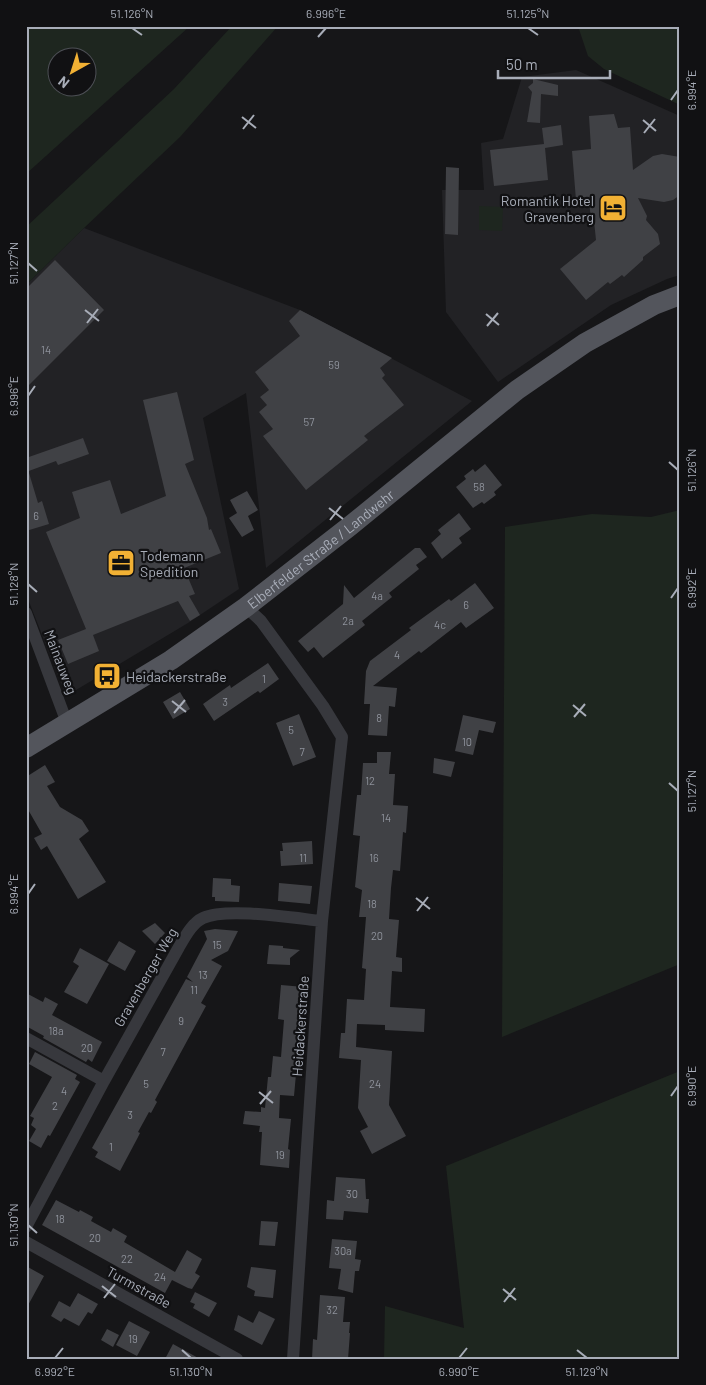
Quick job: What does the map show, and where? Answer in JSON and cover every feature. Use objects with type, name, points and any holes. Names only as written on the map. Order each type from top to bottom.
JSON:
[{"type":"main road","name":"Elberfelder Straße / Landwehr","points":[[26,748],[174,658],[246,607],[517,390],[602,333],[654,305],[680,295]]},
{"type":"street","name":"Heidackerstraße","points":[[246,607],[261,621],[323,706],[342,737],[322,921],[293,1359]]},
{"type":"street","name":"Mainauweg","points":[[26,613],[67,722]]},
{"type":"street","name":"Gravenberger Weg","points":[[26,1227],[104,1081],[190,929],[202,918],[218,914],[250,914],[322,921]]},
{"type":"street","points":[[26,1038],[104,1081]]},
{"type":"street","name":"Turmstraße","points":[[26,1242],[237,1359]]},
{"type":"shaded area","points":[[26,26],[190,26],[26,174]]},
{"type":"shaded area","points":[[232,26],[278,26],[180,137],[26,285],[26,227],[174,89]]},
{"type":"shaded area","points":[[578,26],[680,26],[680,105],[604,69],[588,56]]},
{"type":"shaded area","points":[[576,70],[680,116],[680,275],[667,279],[611,305],[498,382],[446,312],[442,190],[484,190],[481,143],[503,139],[522,77]]},
{"type":"shaded area","points":[[479,206],[503,207],[502,231],[479,230]]},
{"type":"shaded area","points":[[84,228],[300,310],[472,401],[266,568],[246,393],[203,418],[239,589],[188,623],[66,696],[26,594],[26,285]]},
{"type":"shaded area","points":[[680,510],[680,964],[502,1037],[505,527],[592,514],[651,517]]},
{"type":"shaded area","points":[[680,1071],[680,1359],[384,1359],[385,1306],[464,1328],[446,1166]]},
{"type":"building","points":[[533,79],[558,85],[558,96],[541,94],[540,123],[527,122],[532,92],[528,87],[533,83]]},
{"type":"building","name":"Romantik Hotel Gravenberg","points":[[614,114],[618,128],[630,127],[633,170],[653,156],[662,154],[680,157],[680,195],[673,200],[664,202],[638,198],[647,216],[646,220],[658,234],[660,244],[643,257],[643,260],[624,277],[622,275],[610,284],[608,282],[586,300],[560,269],[596,240],[594,221],[591,221],[589,199],[576,200],[572,151],[591,149],[589,116]]},
{"type":"building","points":[[561,125],[563,145],[545,148],[548,180],[494,186],[490,150],[544,144],[542,128]]},
{"type":"building","points":[[446,167],[459,168],[458,235],[445,234]]},
{"type":"building","points":[[55,260],[104,310],[26,388],[26,289]]},
{"type":"building","points":[[300,310],[392,358],[380,368],[385,375],[382,378],[404,405],[364,436],[368,440],[306,490],[263,436],[273,429],[259,412],[267,405],[260,397],[269,390],[255,372],[300,336],[289,321]]},
{"type":"building","name":"Todemann Spedition","points":[[177,392],[194,460],[185,464],[207,518],[209,530],[211,529],[221,553],[184,568],[195,594],[189,596],[200,615],[190,621],[178,601],[93,635],[99,651],[68,664],[58,640],[86,629],[46,532],[80,518],[72,492],[110,480],[121,514],[166,496],[143,400]]},
{"type":"building","points":[[83,438],[89,454],[58,465],[56,461],[26,472],[26,458]]},
{"type":"building","points":[[485,464],[502,485],[494,492],[496,495],[484,504],[482,502],[473,508],[456,487],[466,479],[464,476],[473,469],[475,472]]},
{"type":"building","points":[[29,473],[38,503],[42,501],[49,524],[26,531],[26,474]]},
{"type":"building","points":[[247,491],[258,510],[248,516],[254,530],[242,537],[229,518],[237,513],[230,500]]},
{"type":"building","points":[[459,513],[471,529],[459,538],[462,543],[442,559],[431,543],[441,534],[438,530]]},
{"type":"building","points":[[415,548],[420,548],[427,557],[416,565],[419,569],[389,593],[392,597],[362,621],[365,625],[323,658],[314,647],[308,652],[298,641],[343,604],[344,585],[354,598]]},
{"type":"building","points":[[475,583],[494,608],[466,628],[461,622],[421,653],[419,651],[373,686],[397,688],[395,707],[389,706],[387,736],[368,735],[370,704],[364,704],[366,671],[370,661],[411,630],[409,628]]},
{"type":"building","points":[[268,663],[279,679],[214,721],[203,704],[230,685],[231,688]]},
{"type":"building","points":[[180,692],[190,709],[173,719],[163,702]]},
{"type":"building","points":[[299,714],[316,757],[293,766],[276,723]]},
{"type":"building","points":[[463,715],[496,722],[493,733],[479,730],[473,755],[455,751]]},
{"type":"building","points":[[377,752],[391,752],[389,774],[395,774],[393,805],[408,806],[406,833],[403,832],[400,871],[393,870],[391,888],[389,919],[399,920],[396,957],[402,958],[402,972],[392,971],[390,1007],[425,1009],[424,1032],[385,1030],[385,1025],[357,1024],[356,1047],[392,1051],[389,1105],[406,1136],[372,1154],[360,1131],[368,1127],[358,1108],[361,1060],[339,1058],[341,1033],[345,1033],[347,999],[364,1000],[366,969],[362,968],[366,917],[359,917],[362,890],[355,887],[360,836],[353,835],[357,795],[361,795],[363,763],[377,763]]},
{"type":"building","points":[[434,758],[455,762],[451,777],[433,773]]},
{"type":"building","points":[[45,765],[55,782],[47,786],[60,807],[82,820],[89,831],[79,839],[106,882],[78,899],[47,846],[41,850],[34,838],[42,834],[26,806],[26,777]]},
{"type":"building","points":[[312,841],[313,864],[281,866],[280,851],[283,851],[282,843]]},
{"type":"building","points":[[213,878],[231,879],[231,885],[240,886],[239,902],[215,901],[215,897],[212,897]]},
{"type":"building","points":[[279,883],[312,886],[310,904],[278,901]]},
{"type":"building","points":[[155,923],[165,933],[155,944],[142,931]]},
{"type":"building","points":[[215,929],[238,931],[228,951],[211,960],[222,966],[201,1003],[206,1006],[155,1100],[157,1102],[138,1132],[140,1133],[120,1171],[95,1157],[98,1152],[92,1148],[186,979],[193,982],[187,977],[207,939],[204,931]]},
{"type":"building","points":[[119,941],[136,951],[125,971],[107,961]]},
{"type":"building","points":[[269,945],[300,950],[290,958],[290,965],[267,964]]},
{"type":"building","points":[[80,948],[109,964],[87,1004],[64,992],[79,966],[73,962]]},
{"type":"building","points":[[281,985],[304,987],[294,1096],[280,1095],[279,1118],[291,1119],[288,1149],[290,1150],[289,1168],[260,1165],[262,1132],[259,1132],[260,1126],[243,1124],[245,1111],[261,1112],[261,1107],[265,1108],[268,1077],[271,1077],[273,1056],[281,1057],[284,1020],[278,1019]]},
{"type":"building","points":[[26,993],[43,1002],[45,997],[58,1004],[52,1015],[102,1042],[92,1062],[88,1059],[86,1062],[43,1038],[44,1036],[26,1026]]},
{"type":"building","points":[[35,1052],[77,1075],[75,1079],[80,1082],[50,1136],[48,1135],[41,1148],[29,1141],[36,1129],[31,1125],[34,1118],[30,1116],[52,1077],[29,1064]]},
{"type":"building","points":[[336,1177],[365,1179],[366,1199],[369,1199],[368,1213],[344,1211],[343,1220],[326,1219],[327,1200],[334,1201]]},
{"type":"building","points":[[56,1200],[93,1217],[91,1221],[111,1232],[113,1228],[127,1236],[124,1242],[175,1272],[187,1250],[202,1259],[195,1273],[200,1276],[192,1289],[172,1280],[165,1293],[42,1225]]},
{"type":"building","points":[[261,1221],[278,1222],[275,1246],[259,1245]]},
{"type":"building","points":[[332,1239],[357,1241],[355,1259],[361,1260],[359,1271],[355,1271],[353,1293],[338,1289],[341,1269],[329,1268]]},
{"type":"building","points":[[26,1266],[44,1276],[26,1309]]},
{"type":"building","points":[[251,1267],[276,1270],[273,1298],[254,1296],[255,1291],[247,1287]]},
{"type":"building","points":[[195,1292],[217,1303],[209,1317],[193,1308],[195,1304],[190,1302]]},
{"type":"building","points":[[78,1293],[98,1304],[92,1314],[88,1312],[79,1326],[64,1318],[61,1322],[51,1316],[59,1301],[70,1307]]},
{"type":"building","points":[[320,1295],[345,1297],[343,1322],[350,1322],[348,1359],[312,1359],[313,1339],[317,1340]]},
{"type":"building","points":[[259,1311],[275,1319],[262,1345],[234,1330],[238,1315],[253,1323]]},
{"type":"building","points":[[129,1321],[150,1332],[137,1356],[116,1345]]},
{"type":"building","points":[[107,1329],[119,1335],[113,1347],[101,1340]]},
{"type":"building","points":[[173,1344],[200,1359],[165,1359]]},
{"type":"place","name":"Romantik Hotel Gravenberg","points":[[613,208]]},
{"type":"place","name":"Todemann Spedition","points":[[121,563]]},
{"type":"place","name":"Heidackerstraße","points":[[107,676]]}]
